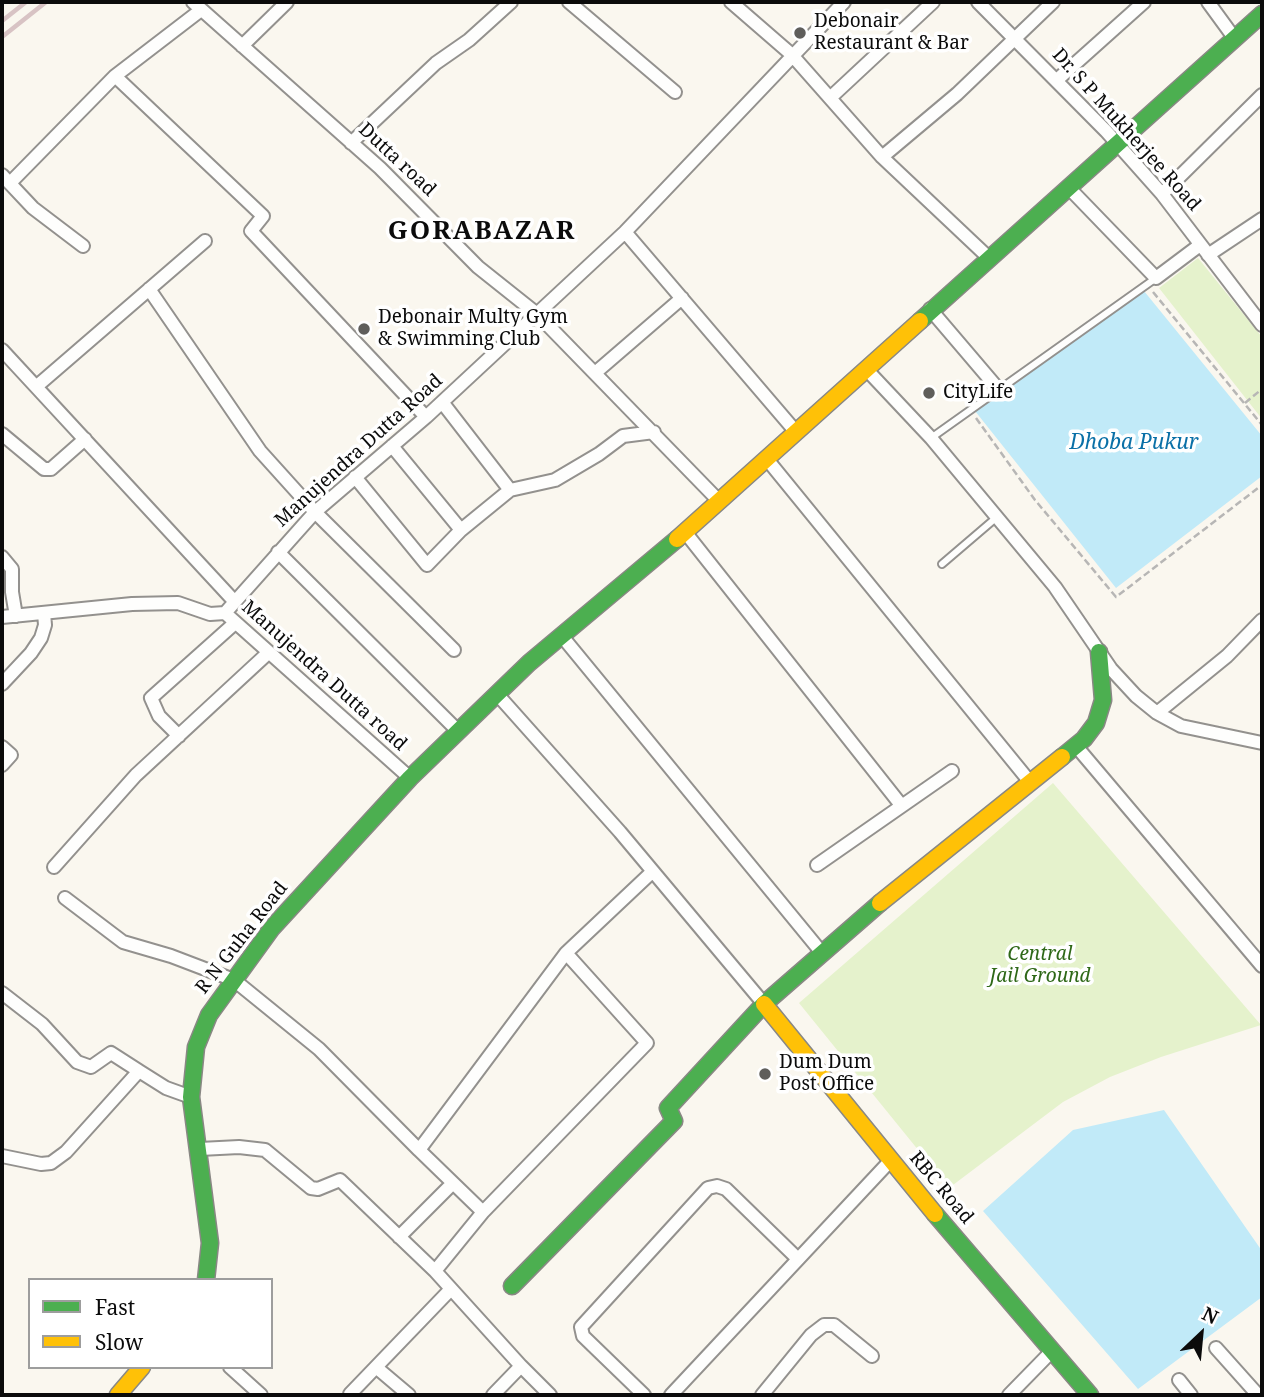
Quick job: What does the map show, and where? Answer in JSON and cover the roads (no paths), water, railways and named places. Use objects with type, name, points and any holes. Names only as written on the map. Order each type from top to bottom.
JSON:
[{"type":"street","points":[[242,47],[287,2]]},
{"type":"street","points":[[351,143],[436,63],[469,40],[511,2]]},
{"type":"street","points":[[569,2],[676,92]]},
{"type":"street","points":[[731,2],[791,54],[882,158],[989,258]]},
{"type":"street","name":"Manujendra Dutta Road","points":[[225,614],[315,512],[426,417],[625,232],[791,54],[844,2]]},
{"type":"street","points":[[830,98],[933,2]]},
{"type":"street","name":"Dr. S P Mukherjee Road","points":[[978,2],[1058,79],[1162,194],[1262,325]]},
{"type":"street","points":[[882,158],[1016,39],[1053,2]]},
{"type":"street","points":[[1058,79],[1144,2]]},
{"type":"street","points":[[1208,2],[1235,39]]},
{"type":"street","points":[[83,246],[33,208],[6,179],[115,76],[197,6]]},
{"type":"street","name":"Dutta road","points":[[197,6],[351,143],[478,267],[537,314],[718,500]]},
{"type":"street","name":"R N Guha Road","points":[[206,1278],[210,1243],[200,1149],[191,1097],[201,1030],[272,928],[410,778],[497,694],[561,635],[685,532],[867,370],[930,309],[1117,146],[1262,14]]},
{"type":"street","points":[[115,76],[263,216],[251,231],[426,417]]},
{"type":"street","points":[[1162,194],[1262,95]]},
{"type":"street","points":[[1069,188],[1152,281],[1262,219]]},
{"type":"street","points":[[625,232],[796,432]]},
{"type":"street","points":[[37,386],[205,241]]},
{"type":"street","points":[[149,289],[260,451],[315,512],[454,650]]},
{"type":"street","points":[[595,373],[682,298]]},
{"type":"street","points":[[930,309],[999,390]]},
{"type":"street","points":[[2,350],[235,602]]},
{"type":"street","points":[[867,370],[931,438],[1055,587],[1099,652],[1128,688],[1157,713],[1189,729],[1262,743]]},
{"type":"street","points":[[442,402],[510,490]]},
{"type":"street","points":[[355,477],[427,565],[461,530],[510,490],[555,480],[623,436],[654,432]]},
{"type":"street","points":[[2,434],[44,469],[51,469],[85,439]]},
{"type":"street","points":[[392,446],[461,530]]},
{"type":"street","points":[[766,458],[1030,782]]},
{"type":"street","points":[[685,532],[901,805]]},
{"type":"street","points":[[278,552],[458,731]]},
{"type":"street","points":[[2,556],[12,569],[16,616]]},
{"type":"street","name":"Manujendra Dutta road","points":[[2,617],[132,604],[178,603],[210,614],[225,614],[410,778]]},
{"type":"street","points":[[2,684],[41,638],[44,613]]},
{"type":"street","points":[[1157,713],[1227,656],[1261,622]]},
{"type":"street","points":[[179,736],[159,716],[151,698],[235,623]]},
{"type":"street","points":[[561,635],[822,953]]},
{"type":"street","points":[[512,1286],[674,1121],[668,1108],[764,1004],[822,953],[1076,747],[1091,731],[1101,712],[1104,688],[1099,652]]},
{"type":"street","points":[[54,867],[136,775],[268,653]]},
{"type":"street","points":[[497,694],[764,1004]]},
{"type":"street","points":[[2,747],[11,755],[2,765]]},
{"type":"street","points":[[1076,747],[1262,966]]},
{"type":"street","points":[[817,865],[952,771]]},
{"type":"street","points":[[419,1150],[566,953],[652,872]]},
{"type":"street","points":[[65,898],[122,942],[172,956],[234,980],[319,1049],[483,1212]]},
{"type":"street","points":[[435,1271],[483,1212],[647,1043],[566,953]]},
{"type":"street","points":[[2,993],[42,1024],[77,1062],[91,1067],[111,1053],[166,1088],[191,1097]]},
{"type":"street","name":"RBC Road","points":[[764,1004],[891,1160],[1090,1395]]},
{"type":"street","points":[[2,1156],[41,1164],[51,1163],[65,1152],[139,1071]]},
{"type":"street","points":[[200,1149],[265,1150],[311,1188],[318,1189],[340,1180],[435,1271],[551,1395]]},
{"type":"street","points":[[671,1395],[891,1160]]},
{"type":"street","points":[[399,1237],[453,1183]]},
{"type":"street","points":[[644,1395],[583,1336],[581,1327],[708,1188],[717,1186],[726,1189],[798,1259]]},
{"type":"street","points":[[350,1394],[451,1289]]},
{"type":"street","points":[[762,1395],[811,1335],[824,1325],[834,1325],[872,1356]]},
{"type":"street","points":[[1216,1348],[1258,1395]]},
{"type":"street","points":[[1009,1395],[1052,1351]]},
{"type":"street","points":[[492,1395],[521,1366]]},
{"type":"street","points":[[377,1368],[409,1395]]},
{"type":"street","points":[[117,1395],[140,1369]]},
{"type":"street","points":[[232,1369],[261,1395]]},
{"type":"street","points":[[1179,1380],[1191,1395]]},
{"type":"lane","points":[[931,438],[1152,281]]},
{"type":"lane","points":[[942,564],[997,517]]},
{"type":"water","name":"Dhoba Pukur","points":[[1144,291],[1262,436],[1262,476],[1116,588],[975,411]]},
{"type":"water","points":[[1164,1110],[1262,1251],[1262,1297],[1138,1389],[983,1211],[1073,1130]]},
{"type":"railway","points":[[2,21],[26,2]]},
{"type":"railway","points":[[2,37],[46,2]]},
{"type":"place","name":"Debonair Restaurant & Bar","points":[[800,33]]},
{"type":"place","name":"Debonair Multy Gym & Swimming Club","points":[[364,329]]},
{"type":"place","name":"CityLife","points":[[929,393]]},
{"type":"place","name":"Dum Dum Post Office","points":[[765,1074]]},
{"type":"district","name":"GORABAZAR","points":[[482,232]]},
{"type":"park label","name":"Central Jail Ground","points":[[1040,966]]}]
